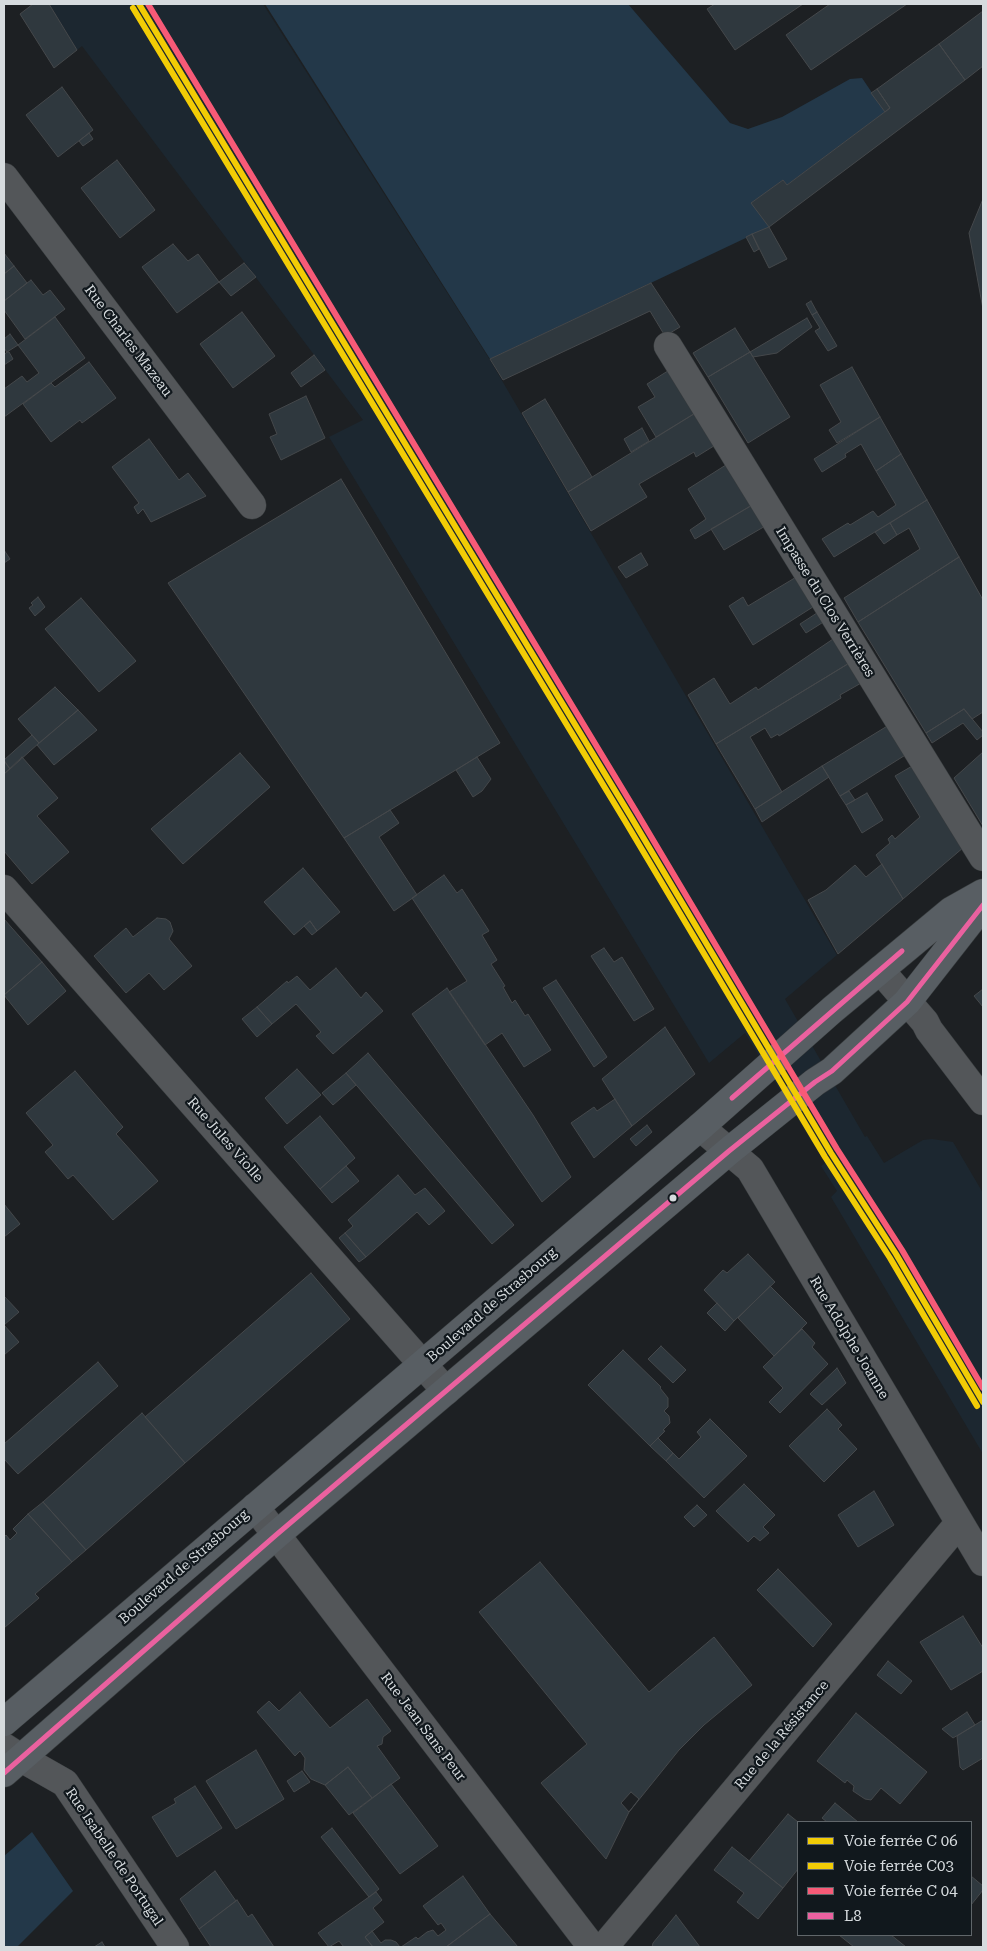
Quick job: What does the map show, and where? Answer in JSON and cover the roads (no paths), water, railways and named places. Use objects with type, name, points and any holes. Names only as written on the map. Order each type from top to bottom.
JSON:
[{"type":"street","name":"Rue Charles Mazeau","points":[[4,177],[252,505]]},
{"type":"street","name":"Impasse du Clos Verrières","points":[[668,346],[983,857]]},
{"type":"street","name":"Rue Jules Violle","points":[[4,889],[446,1391]]},
{"type":"street","name":"Boulevard de Strasbourg","points":[[4,1722],[700,1127],[832,1010],[951,911],[983,893]]},
{"type":"street","points":[[9,1759],[729,1151],[815,1082],[832,1071],[907,1002],[983,905]]},
{"type":"street","points":[[880,970],[925,1022],[929,1030],[983,1101]]},
{"type":"street","name":"Rue Adolphe Joanne","points":[[700,1127],[750,1169],[983,1562]]},
{"type":"street","name":"Rue Jean Sans Peur","points":[[255,1507],[592,1947]]},
{"type":"street","name":"Rue de la Résistance","points":[[604,1947],[959,1523]]},
{"type":"street","name":"Rue Isabelle de Portugal","points":[[9,1759],[65,1783],[174,1947]]},
{"type":"rail line","name":"C03","points":[[133,8],[625,821],[825,1157],[890,1258],[977,1406]]}]
